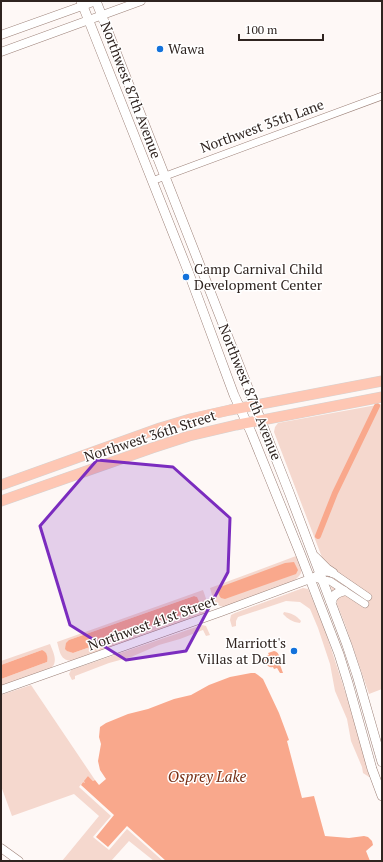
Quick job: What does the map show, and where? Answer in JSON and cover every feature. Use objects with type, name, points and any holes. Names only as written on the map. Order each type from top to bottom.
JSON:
[{"type":"main road","name":"Northwest 87th Avenue","points":[[96,1],[313,554],[354,666],[382,762]]},
{"type":"main road","name":"Northwest 87th Avenue","points":[[82,3],[152,180],[226,374],[275,491],[342,662],[372,769],[382,794]]},
{"type":"main road","points":[[182,258],[195,253]]},
{"type":"main road","name":"Northwest 36th Street","points":[[1,485],[176,423],[240,408],[382,381]]},
{"type":"main road","points":[[351,403],[354,395],[366,384]]},
{"type":"main road","points":[[331,407],[342,399],[351,387]]},
{"type":"main road","name":"Northwest 36th Street","points":[[1,501],[201,432],[382,397]]},
{"type":"main road","points":[[93,469],[110,454],[112,450],[111,446]]},
{"type":"main road","points":[[275,491],[282,496],[287,508],[300,520]]},
{"type":"main road","points":[[313,554],[333,574]]},
{"type":"main road","points":[[331,602],[336,594],[344,591]]},
{"type":"street","points":[[1,35],[82,3],[96,1]]},
{"type":"street","points":[[1,52],[141,1]]},
{"type":"street","name":"Northwest 35th Lane","points":[[152,180],[382,96]]},
{"type":"street","name":"Northwest 41st Street","points":[[1,690],[321,576],[326,572],[333,574],[366,601],[344,591],[321,576]]},
{"type":"street","points":[[1,848],[20,861]]},
{"type":"highlighted area","points":[[97,460],[173,467],[230,518],[228,572],[186,651],[126,660],[70,625],[40,526]]},
{"type":"shaded area","points":[[382,404],[382,689],[369,694],[337,601],[329,583],[323,560],[274,432],[278,423]]},
{"type":"shaded area","points":[[296,556],[301,567],[301,573],[293,581],[224,607],[220,606],[214,600],[210,588]]},
{"type":"shaded area","points":[[303,588],[308,589],[325,630],[373,777],[369,777],[363,773],[351,741],[347,719],[335,691],[330,664],[310,609],[300,602],[286,601],[238,617],[236,626],[232,627],[230,620],[231,615]]},
{"type":"shaded area","points":[[203,590],[207,609],[203,614],[73,661],[63,658],[57,642]],"holes":[[[194,596],[197,597],[198,609],[73,653],[68,651],[69,640]]]},
{"type":"shaded area","points":[[284,612],[295,616],[301,621],[300,623],[288,619],[283,614]]},
{"type":"shaded area","points":[[202,625],[206,626],[210,635],[206,636],[203,630],[159,645],[131,657],[109,663],[75,676],[75,679],[72,680],[69,674],[71,670]]},
{"type":"shaded area","points":[[50,644],[55,661],[49,670],[1,686],[1,679],[47,662],[42,650],[1,665],[1,661]]},
{"type":"shaded area","points":[[31,685],[95,780],[93,781],[88,776],[86,783],[83,782],[79,787],[111,816],[93,837],[109,850],[127,829],[163,861],[154,861],[129,841],[111,861],[62,861],[99,816],[74,794],[12,816],[1,786],[1,695]]},
{"type":"water","points":[[294,562],[298,570],[296,574],[225,599],[221,598],[219,594],[218,590],[220,587],[285,563]]},
{"type":"water","points":[[194,596],[197,597],[201,606],[198,609],[73,653],[65,649],[66,643],[69,640]]},
{"type":"water","points":[[42,650],[47,655],[47,662],[1,679],[1,665]]},
{"type":"water","points":[[274,651],[277,652],[279,656],[281,661],[279,662],[283,673],[280,673],[277,668],[274,669],[266,663],[264,664],[263,662],[259,662],[257,660]]},
{"type":"water","name":"Osprey Lake","points":[[255,673],[263,679],[279,713],[289,740],[287,741],[302,798],[314,796],[325,836],[349,838],[364,836],[368,837],[372,841],[373,845],[366,851],[370,861],[166,861],[127,826],[108,847],[96,837],[114,815],[81,785],[83,782],[85,783],[84,781],[88,776],[93,781],[95,780],[99,785],[106,779],[100,770],[98,761],[101,744],[99,737],[100,727],[128,714],[191,695],[209,685],[230,677]]},
{"type":"waterway","points":[[318,536],[335,493],[377,406]]},
{"type":"place","name":"Wawa","points":[[160,49]]},
{"type":"place","name":"Camp Carnival Child Development Center","points":[[186,277]]},
{"type":"place","name":"Marriott's Villas at Doral","points":[[294,651]]}]
